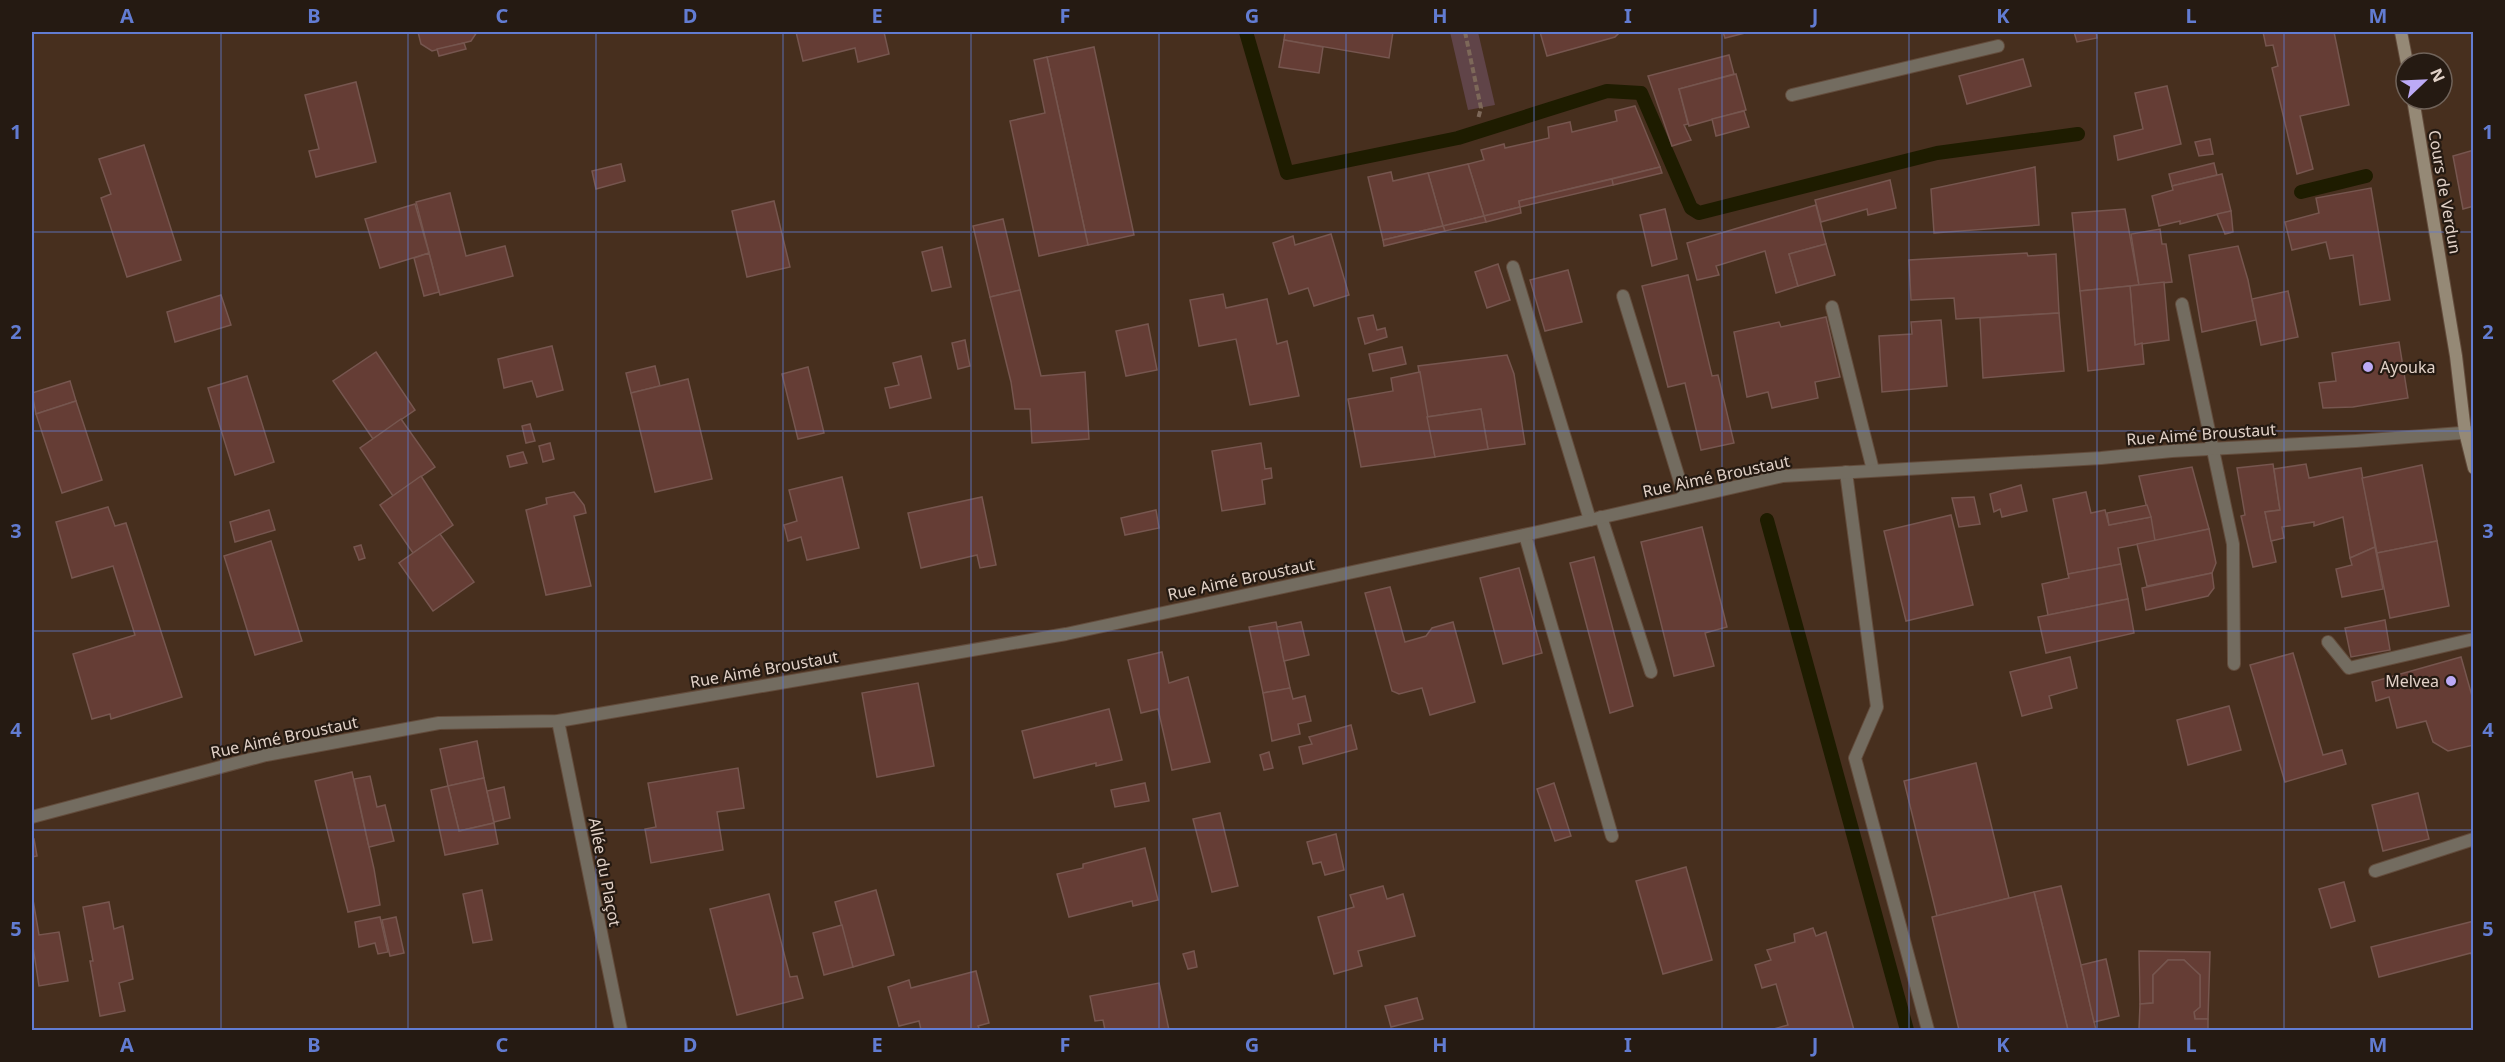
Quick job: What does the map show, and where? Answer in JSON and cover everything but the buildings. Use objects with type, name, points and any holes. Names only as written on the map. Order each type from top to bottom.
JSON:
[{"type":"main road","points":[[2402,32],[2405,51]]},
{"type":"main road","name":"Cours de Verdun","points":[[2415,111],[2474,468]]},
{"type":"street","points":[[1792,95],[1998,46]]},
{"type":"street","points":[[1513,267],[1596,519],[1651,672]]},
{"type":"street","points":[[1623,296],[1684,498]]},
{"type":"street","points":[[2182,304],[2233,544],[2234,664]]},
{"type":"street","points":[[1832,307],[1873,470]]},
{"type":"street","name":"Rue Aimé Broustaut","points":[[32,817],[266,755],[439,723],[558,721],[1066,634],[1525,535],[1783,476],[2101,458],[2213,448],[2469,432]]},
{"type":"street","points":[[1846,472],[1877,707],[1855,758],[1928,1030]]},
{"type":"street","points":[[1525,535],[1612,836]]},
{"type":"street","points":[[2328,642],[2349,668],[2474,639]]},
{"type":"street","name":"Allée du Plaçot","points":[[558,721],[621,1030]]},
{"type":"street","points":[[2375,872],[2474,839]]},
{"type":"path","points":[[1465,32],[1481,108],[1478,119]]},
{"type":"shaded area","points":[[1450,32],[1478,32],[1495,105],[1468,110]]},
{"type":"waterway","points":[[1246,32],[1287,173],[1458,138],[1607,91],[1641,93],[1691,208],[1699,213],[1937,153],[2078,134]]},
{"type":"waterway","points":[[2301,192],[2366,176]]},
{"type":"waterway","points":[[1767,520],[1907,1030]]},
{"type":"place","name":"Ayouka","points":[[2368,367]]},
{"type":"place","name":"Melvea","points":[[2451,681]]}]
